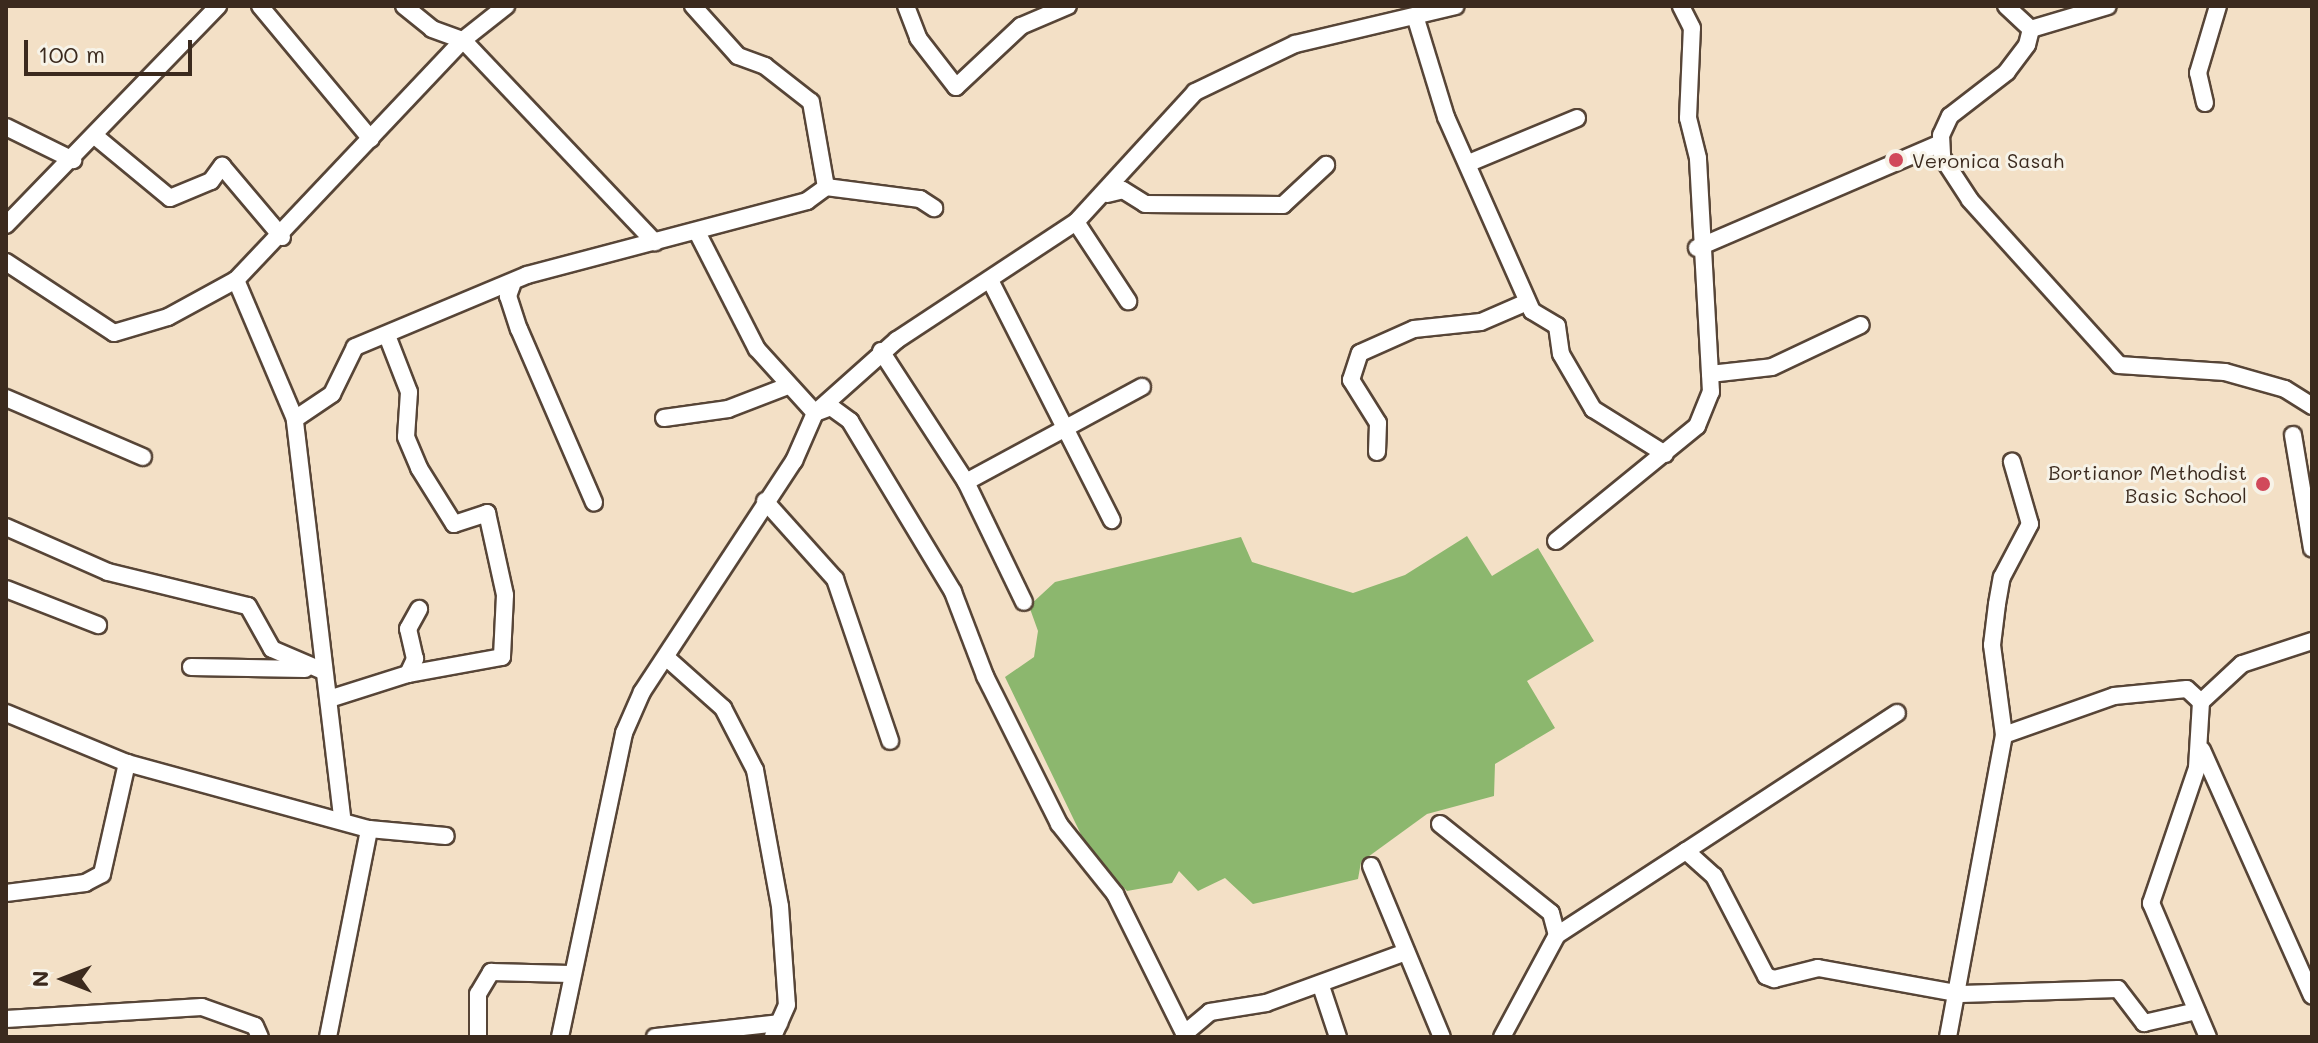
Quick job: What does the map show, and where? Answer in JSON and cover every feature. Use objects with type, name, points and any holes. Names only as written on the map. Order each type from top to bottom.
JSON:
[{"type":"street","points":[[6,225],[73,160],[218,6]]},
{"type":"street","points":[[260,6],[371,139]]},
{"type":"street","points":[[404,6],[432,29],[463,40],[655,242]]},
{"type":"street","points":[[6,262],[114,333],[155,322],[236,280],[282,237],[463,40],[506,6]]},
{"type":"street","points":[[693,6],[738,56],[765,66],[811,102],[826,187]]},
{"type":"street","points":[[906,6],[918,38],[956,87],[1021,26],[1068,6]]},
{"type":"street","points":[[560,1037],[570,974],[624,733],[765,501],[794,461],[815,413],[881,351],[991,282],[1003,266],[1076,222],[1107,194],[1195,92],[1229,73],[1376,20],[1416,19],[1456,6]]},
{"type":"street","points":[[1556,541],[1665,454],[1705,411],[1710,374],[1697,248],[1699,176],[1688,118],[1692,28],[1681,6]]},
{"type":"street","points":[[2006,6],[2031,29]]},
{"type":"street","points":[[2031,29],[2108,6]]},
{"type":"street","points":[[2205,103],[2198,73],[2218,6]]},
{"type":"street","points":[[1416,19],[1446,117],[1469,163],[1527,302],[1557,326],[1561,354],[1593,409],[1665,454]]},
{"type":"street","points":[[1697,248],[1939,144],[1950,116],[2019,59],[2031,29]]},
{"type":"street","points":[[1469,163],[1577,118]]},
{"type":"street","points":[[6,127],[73,160]]},
{"type":"street","points":[[95,136],[170,198],[211,181],[222,166],[282,237]]},
{"type":"street","points":[[1939,144],[2010,250],[2119,365],[2225,372],[2285,389],[2312,406]]},
{"type":"street","points":[[1107,194],[1123,190],[1145,204],[1283,205],[1326,165]]},
{"type":"street","points":[[295,419],[332,394],[355,347],[388,338],[461,299],[807,201],[826,187],[920,199],[934,208]]},
{"type":"street","points":[[1076,222],[1128,301]]},
{"type":"street","points":[[697,232],[744,331],[788,386],[815,413]]},
{"type":"street","points":[[236,280],[295,419],[342,816]]},
{"type":"street","points":[[991,282],[1062,431],[1112,520]]},
{"type":"street","points":[[512,285],[508,296],[519,329],[594,502]]},
{"type":"street","points":[[1377,452],[1378,423],[1351,380],[1360,353],[1414,329],[1481,322],[1527,302]]},
{"type":"street","points":[[1710,374],[1772,367],[1861,325]]},
{"type":"street","points":[[329,699],[408,674],[502,657],[505,595],[487,513],[454,524],[419,468],[406,437],[409,392],[388,338]]},
{"type":"street","points":[[881,351],[966,482],[1024,602]]},
{"type":"street","points":[[664,418],[728,409],[788,386]]},
{"type":"street","points":[[966,482],[1142,387]]},
{"type":"street","points":[[6,398],[143,457]]},
{"type":"street","points":[[815,413],[831,407],[850,421],[953,592],[1027,764],[1059,824],[1122,906],[1185,1036],[1210,1012],[1321,986],[1406,952]]},
{"type":"street","points":[[2293,435],[2312,548]]},
{"type":"street","points":[[1948,1037],[1961,994],[2004,735],[1994,632],[2002,577],[2030,524],[2012,462]]},
{"type":"street","points":[[765,501],[835,579],[890,741]]},
{"type":"street","points":[[6,527],[120,576],[248,606],[272,649],[323,671]]},
{"type":"street","points":[[6,589],[98,625]]},
{"type":"street","points":[[408,674],[415,659],[408,629],[419,609]]},
{"type":"street","points":[[2201,702],[2242,664],[2312,641]]},
{"type":"street","points":[[655,1037],[776,1030],[787,1005],[780,906],[755,770],[723,708],[668,659]]},
{"type":"street","points":[[191,667],[323,671]]},
{"type":"street","points":[[2004,735],[2114,696],[2171,688],[2187,689],[2201,702],[2201,749],[2151,903],[2208,1037]]},
{"type":"street","points":[[6,713],[127,763],[342,816],[369,829],[446,836]]},
{"type":"street","points":[[1502,1037],[1557,935],[1897,713]]},
{"type":"street","points":[[2201,749],[2312,996]]},
{"type":"street","points":[[6,893],[85,883],[102,874],[127,763]]},
{"type":"street","points":[[1440,824],[1551,913],[1557,935]]},
{"type":"street","points":[[328,1037],[369,829]]},
{"type":"street","points":[[1686,851],[1714,876],[1766,976],[1818,968],[1961,994],[2118,989],[2144,1023],[2197,1011]]},
{"type":"street","points":[[1371,866],[1442,1037]]},
{"type":"street","points":[[478,1037],[478,994],[491,972],[570,974]]},
{"type":"street","points":[[1321,986],[1338,1037]]},
{"type":"street","points":[[6,1019],[202,1007],[255,1026],[260,1037]]},
{"type":"green space","points":[[1467,536],[1492,576],[1538,548],[1594,641],[1527,681],[1555,728],[1495,764],[1494,796],[1427,814],[1361,862],[1358,879],[1253,904],[1225,878],[1198,891],[1179,871],[1172,883],[1127,891],[1088,849],[1005,677],[1034,657],[1038,631],[1029,606],[1055,582],[1241,537],[1252,562],[1353,593],[1405,575]]},
{"type":"place","name":"Veronica Sasah","points":[[1896,160]]},
{"type":"place","name":"Bortianor Methodist Basic School","points":[[2263,484]]}]
